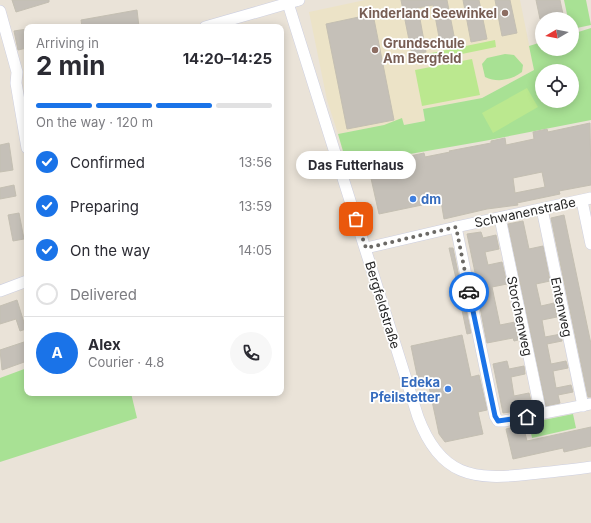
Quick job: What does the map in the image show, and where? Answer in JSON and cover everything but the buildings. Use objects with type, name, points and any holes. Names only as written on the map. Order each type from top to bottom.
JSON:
[{"type":"street","points":[[215,24],[299,0]]},
{"type":"street","name":"Bergfeldstraße","points":[[288,2],[418,418],[426,438],[440,456],[462,471],[487,477],[517,476],[591,467]]},
{"type":"street","points":[[0,12],[22,71],[16,83],[24,130]]},
{"type":"street","points":[[586,200],[591,244]]},
{"type":"street","name":"Schwanenstraße","points":[[366,248],[456,227],[586,200]]},
{"type":"street","name":"Entenweg","points":[[542,209],[587,405]]},
{"type":"street","name":"Storchenweg","points":[[500,218],[541,414]]},
{"type":"street","points":[[456,227],[495,416],[498,421],[587,405]]},
{"type":"street","points":[[0,291],[24,282]]},
{"type":"shaded area","points":[[365,0],[520,0],[534,70],[482,98],[423,109],[425,121],[404,125],[402,119],[384,125],[338,134],[327,100],[309,12]]},
{"type":"green space","points":[[564,0],[586,0],[591,25],[579,28],[579,12],[567,12]]},
{"type":"green space","points":[[591,28],[591,120],[484,141],[347,165],[338,134],[384,125],[402,118],[404,125],[425,121],[423,109],[482,98],[534,70],[529,46],[535,44],[535,56],[579,56],[579,32]]},
{"type":"green space","points":[[495,40],[496,47],[413,64],[412,57]]},
{"type":"green space","points":[[505,54],[514,55],[523,65],[522,72],[504,80],[495,80],[485,77],[482,64],[487,58]]},
{"type":"green space","points":[[472,59],[480,95],[422,106],[415,70]]},
{"type":"green space","points":[[527,88],[535,102],[535,108],[536,108],[493,133],[482,113]]},
{"type":"green space","points":[[24,369],[24,396],[132,396],[137,418],[0,462],[0,378]]},
{"type":"green space","points":[[573,414],[576,428],[532,438],[529,423]]},
{"type":"way so far","points":[[356,219],[366,248],[456,227],[469,292]]},
{"type":"place","name":"Kinderland Seewinkel","points":[[505,13]]},
{"type":"place","name":"Grundschule Am Bergfeld","points":[[375,50]]},
{"type":"place","name":"dm","points":[[413,199]]},
{"type":"place","name":"Das Futterhaus","points":[[356,219]]},
{"type":"place","name":"Edeka Pfeilstetter","points":[[448,389]]},
{"type":"route","points":[[469,292],[495,416],[498,421],[527,417]]}]
